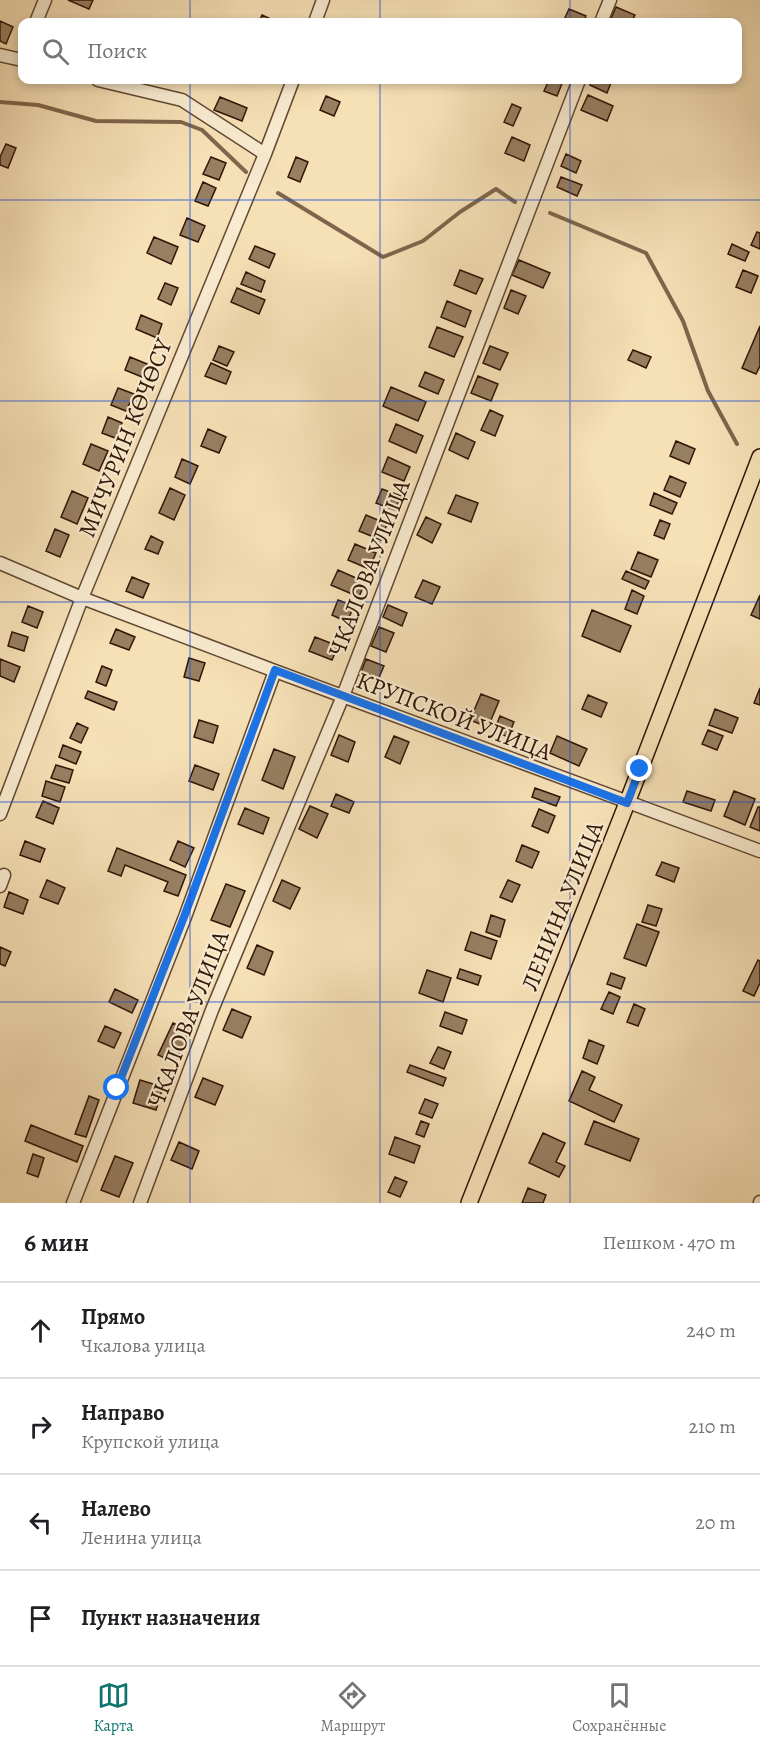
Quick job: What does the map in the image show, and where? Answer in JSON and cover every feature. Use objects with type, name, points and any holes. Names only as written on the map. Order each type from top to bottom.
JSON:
[{"type":"main road","name":"ЛЕНИНА УЛИЦА","points":[[469,1203],[627,803],[760,457]]},
{"type":"street","points":[[38,18],[45,0]]},
{"type":"street","points":[[316,18],[323,0]]},
{"type":"street","points":[[603,18],[610,0]]},
{"type":"street","points":[[0,55],[18,58]]},
{"type":"street","points":[[116,84],[182,100],[265,154]]},
{"type":"street","name":"МИЧУРИН КӨЧӨСҮ","points":[[0,814],[82,598],[265,154],[291,84]]},
{"type":"street","name":"ЧКАЛОВА УЛИЦА","points":[[140,1203],[212,1010],[343,696],[577,84]]},
{"type":"street","name":"КРУПСКОЙ УЛИЦА","points":[[0,563],[82,598],[760,851]]},
{"type":"street","name":"ЧКАЛОВА УЛИЦА","points":[[73,1203],[184,917],[275,670]]},
{"type":"building","points":[[68,0],[93,0],[89,9]]},
{"type":"building","points":[[616,7],[635,15],[633,18],[611,18]]},
{"type":"building","points":[[569,9],[586,16],[585,18],[565,18]]},
{"type":"building","points":[[0,21],[13,27],[6,44],[0,41]]},
{"type":"building","points":[[547,84],[562,84],[557,96],[544,91]]},
{"type":"building","points":[[590,84],[610,84],[607,93]]},
{"type":"building","points":[[588,95],[613,106],[607,121],[581,110]]},
{"type":"building","points":[[326,96],[340,102],[334,116],[320,110]]},
{"type":"building","points":[[220,97],[247,108],[242,121],[214,110]]},
{"type":"building","points":[[512,104],[521,108],[513,126],[504,122]]},
{"type":"building","points":[[512,137],[530,145],[524,161],[505,153]]},
{"type":"building","points":[[6,144],[16,148],[8,168],[0,165],[0,157]]},
{"type":"building","points":[[566,154],[581,161],[576,173],[561,166]]},
{"type":"building","points":[[211,157],[226,163],[219,180],[203,174]]},
{"type":"building","points":[[296,157],[308,162],[300,182],[288,177]]},
{"type":"building","points":[[561,177],[582,185],[577,196],[557,187]]},
{"type":"building","points":[[203,182],[216,188],[208,206],[195,201]]},
{"type":"building","points":[[187,218],[205,226],[198,242],[180,235]]},
{"type":"building","points":[[757,232],[760,233],[760,249],[751,245]]},
{"type":"building","points":[[154,237],[178,247],[171,264],[147,253]]},
{"type":"building","points":[[732,244],[749,252],[745,261],[728,254]]},
{"type":"building","points":[[255,246],[275,254],[269,268],[249,259]]},
{"type":"building","points":[[519,260],[550,273],[543,288],[512,275]]},
{"type":"building","points":[[460,270],[483,279],[476,294],[454,285]]},
{"type":"building","points":[[743,270],[758,276],[751,293],[736,287]]},
{"type":"building","points":[[246,272],[265,281],[261,292],[241,284]]},
{"type":"building","points":[[165,283],[178,288],[171,305],[158,299]]},
{"type":"building","points":[[237,288],[265,300],[259,314],[231,302]]},
{"type":"building","points":[[511,290],[526,296],[518,314],[504,308]]},
{"type":"building","points":[[447,301],[471,311],[465,327],[441,317]]},
{"type":"building","points":[[141,315],[162,324],[157,338],[136,329]]},
{"type":"building","points":[[760,326],[760,366],[756,374],[742,368]]},
{"type":"building","points":[[437,327],[463,337],[454,357],[429,347]]},
{"type":"building","points":[[219,346],[234,352],[227,366],[213,360]]},
{"type":"building","points":[[490,346],[508,353],[500,370],[483,363]]},
{"type":"building","points":[[633,350],[651,357],[646,368],[628,360]]},
{"type":"building","points":[[130,357],[147,364],[142,377],[125,370]]},
{"type":"building","points":[[211,363],[231,372],[226,384],[205,376]]},
{"type":"building","points":[[425,372],[444,380],[438,394],[419,386]]},
{"type":"building","points":[[478,376],[498,384],[491,401],[471,393]]},
{"type":"building","points":[[391,387],[426,402],[418,421],[383,406]]},
{"type":"building","points":[[118,388],[134,394],[126,411],[111,405]]},
{"type":"building","points":[[490,410],[503,416],[495,436],[481,430]]},
{"type":"building","points":[[108,417],[122,423],[115,438],[102,433]]},
{"type":"building","points":[[396,424],[423,436],[416,453],[389,441]]},
{"type":"building","points":[[208,429],[226,437],[219,453],[201,446]]},
{"type":"building","points":[[456,433],[475,442],[468,459],[449,450]]},
{"type":"building","points":[[676,441],[695,449],[689,464],[670,456]]},
{"type":"building","points":[[91,444],[108,451],[99,471],[83,464]]},
{"type":"building","points":[[388,457],[410,467],[404,481],[382,472]]},
{"type":"building","points":[[182,459],[198,466],[190,484],[175,477]]},
{"type":"building","points":[[670,476],[686,483],[680,497],[664,490]]},
{"type":"building","points":[[170,488],[185,495],[174,520],[159,513]]},
{"type":"building","points":[[382,489],[401,496],[395,510],[376,503]]},
{"type":"building","points":[[72,491],[88,498],[77,524],[61,517]]},
{"type":"building","points":[[654,493],[677,503],[672,514],[650,505]]},
{"type":"building","points":[[456,495],[478,503],[471,522],[448,513]]},
{"type":"building","points":[[366,515],[387,524],[381,540],[359,531]]},
{"type":"building","points":[[426,517],[441,524],[432,543],[417,535]]},
{"type":"building","points":[[660,520],[670,524],[664,539],[654,535]]},
{"type":"building","points":[[55,529],[69,535],[60,557],[46,551]]},
{"type":"building","points":[[151,536],[163,542],[158,554],[145,549]]},
{"type":"building","points":[[355,544],[376,553],[369,569],[348,560]]},
{"type":"building","points":[[638,552],[658,560],[651,577],[631,569]]},
{"type":"building","points":[[338,570],[365,582],[359,597],[331,585]]},
{"type":"building","points":[[626,571],[649,581],[645,589],[622,579]]},
{"type":"building","points":[[132,577],[149,584],[143,598],[126,591]]},
{"type":"building","points":[[423,580],[440,587],[432,604],[415,597]]},
{"type":"building","points":[[632,590],[644,596],[637,614],[625,609]]},
{"type":"building","points":[[760,595],[760,619],[751,615]]},
{"type":"building","points":[[338,600],[354,606],[347,622],[332,615]]},
{"type":"building","points":[[388,605],[407,613],[402,626],[383,617]]},
{"type":"building","points":[[28,606],[43,612],[37,628],[22,622]]},
{"type":"building","points":[[592,610],[631,626],[620,652],[582,636]]},
{"type":"building","points":[[379,627],[394,633],[386,652],[371,646]]},
{"type":"building","points":[[116,629],[135,637],[129,650],[110,643]]},
{"type":"building","points":[[12,632],[28,637],[24,651],[8,646]]},
{"type":"building","points":[[315,637],[338,646],[332,660],[309,651]]},
{"type":"building","points":[[189,658],[205,663],[199,681],[184,677]]},
{"type":"building","points":[[0,659],[20,667],[14,682],[0,676]]},
{"type":"building","points":[[366,659],[384,666],[377,682],[360,675]]},
{"type":"building","points":[[102,666],[112,670],[106,686],[96,682]]},
{"type":"building","points":[[760,688],[760,705],[754,703]]},
{"type":"building","points":[[88,691],[117,702],[114,710],[85,698]]},
{"type":"building","points":[[481,694],[499,701],[488,727],[470,720]]},
{"type":"building","points":[[588,695],[607,703],[601,717],[582,709]]},
{"type":"building","points":[[715,709],[738,718],[732,733],[709,725]]},
{"type":"building","points":[[500,716],[514,722],[508,737],[494,731]]},
{"type":"building","points":[[199,720],[218,726],[213,743],[194,737]]},
{"type":"building","points":[[77,723],[88,728],[81,743],[70,738]]},
{"type":"building","points":[[708,730],[723,736],[717,750],[702,744]]},
{"type":"building","points":[[339,735],[355,742],[348,762],[331,755]]},
{"type":"building","points":[[394,736],[409,742],[400,764],[385,757]]},
{"type":"building","points":[[557,736],[587,749],[579,766],[550,753]]},
{"type":"building","points":[[63,745],[81,752],[76,764],[59,757]]},
{"type":"building","points":[[274,749],[295,757],[283,789],[262,780]]},
{"type":"building","points":[[56,765],[73,770],[69,783],[51,778]]},
{"type":"building","points":[[195,765],[219,774],[213,790],[189,781]]},
{"type":"building","points":[[46,781],[65,787],[60,802],[42,796]]},
{"type":"building","points":[[535,788],[560,797],[556,806],[532,797]]},
{"type":"building","points":[[687,791],[715,800],[711,811],[683,802]]},
{"type":"building","points":[[734,791],[755,799],[745,825],[724,816]]},
{"type":"building","points":[[336,794],[354,802],[349,813],[331,806]]},
{"type":"building","points":[[43,801],[59,808],[53,824],[36,817]]},
{"type":"building","points":[[310,806],[328,814],[317,838],[299,829]]},
{"type":"building","points":[[760,807],[760,831],[750,827]]},
{"type":"building","points":[[245,808],[269,818],[263,834],[238,824]]},
{"type":"building","points":[[539,809],[555,816],[548,833],[532,826]]},
{"type":"building","points":[[25,841],[45,849],[40,862],[20,855]]},
{"type":"building","points":[[178,841],[194,848],[185,867],[170,860]]},
{"type":"building","points":[[522,845],[539,852],[532,868],[516,861]]},
{"type":"building","points":[[117,848],[186,875],[178,896],[164,891],[168,882],[125,865],[121,876],[108,871]]},
{"type":"building","points":[[662,862],[679,868],[674,882],[656,875]]},
{"type":"building","points":[[47,880],[65,888],[58,904],[40,897]]},
{"type":"building","points":[[282,880],[300,888],[290,909],[273,901]]},
{"type":"building","points":[[508,880],[520,885],[512,902],[500,897]]},
{"type":"building","points":[[226,884],[245,891],[230,927],[211,920]]},
{"type":"building","points":[[9,892],[28,900],[23,914],[4,907]]},
{"type":"building","points":[[648,905],[662,909],[656,926],[642,922]]},
{"type":"building","points":[[491,915],[505,920],[500,937],[486,932]]},
{"type":"building","points":[[637,924],[659,932],[646,966],[624,958]]},
{"type":"building","points":[[471,932],[497,941],[491,959],[465,950]]},
{"type":"building","points":[[257,945],[273,952],[264,975],[247,968]]},
{"type":"building","points":[[0,947],[11,952],[5,966],[0,964]]},
{"type":"building","points":[[758,960],[760,961],[760,983],[754,996],[743,991]]},
{"type":"building","points":[[460,969],[481,976],[478,985],[457,978]]},
{"type":"building","points":[[427,970],[451,978],[443,1002],[419,993]]},
{"type":"building","points":[[611,973],[625,978],[621,989],[607,984]]},
{"type":"building","points":[[115,989],[138,1000],[132,1013],[109,1002]]},
{"type":"building","points":[[609,992],[620,997],[613,1014],[601,1009]]},
{"type":"building","points":[[634,1004],[645,1009],[638,1026],[627,1022]]},
{"type":"building","points":[[232,1009],[251,1017],[242,1038],[223,1030]]},
{"type":"building","points":[[445,1012],[467,1020],[462,1034],[440,1026]]},
{"type":"building","points":[[173,1023],[190,1031],[175,1063],[158,1055]]},
{"type":"building","points":[[105,1026],[121,1033],[114,1048],[98,1041]]},
{"type":"building","points":[[589,1040],[604,1046],[597,1064],[583,1058]]},
{"type":"building","points":[[438,1047],[451,1052],[444,1069],[430,1063]]},
{"type":"building","points":[[410,1065],[446,1078],[443,1086],[407,1072]]},
{"type":"building","points":[[582,1071],[595,1077],[589,1090],[622,1105],[614,1122],[569,1101]]},
{"type":"building","points":[[203,1078],[223,1086],[215,1105],[195,1097]]},
{"type":"building","points":[[140,1080],[163,1087],[156,1110],[133,1103]]},
{"type":"building","points":[[89,1096],[99,1100],[86,1137],[75,1134]]},
{"type":"building","points":[[425,1099],[438,1104],[432,1118],[419,1113]]},
{"type":"building","points":[[421,1121],[429,1124],[424,1137],[416,1134]]},
{"type":"building","points":[[594,1121],[639,1139],[630,1161],[585,1144]]},
{"type":"building","points":[[31,1125],[83,1146],[77,1162],[25,1141]]},
{"type":"building","points":[[543,1133],[565,1143],[556,1162],[565,1166],[559,1177],[529,1163]]},
{"type":"building","points":[[395,1137],[420,1146],[414,1163],[389,1154]]},
{"type":"building","points":[[179,1142],[199,1151],[192,1169],[171,1160]]},
{"type":"building","points":[[33,1154],[44,1158],[38,1177],[27,1173]]},
{"type":"building","points":[[115,1156],[133,1163],[119,1197],[101,1190]]},
{"type":"building","points":[[395,1177],[407,1182],[400,1197],[388,1192]]},
{"type":"building","points":[[528,1188],[546,1195],[543,1203],[522,1203]]},
{"type":"waterway","points":[[0,102],[38,105],[96,121],[181,122],[202,130],[246,172]]},
{"type":"waterway","points":[[278,193],[383,257],[423,241],[460,212],[496,189],[515,202]]},
{"type":"waterway","points":[[550,213],[646,253],[683,321],[708,391],[737,444]]},
{"type":"route","points":[[117,1088],[184,917],[275,670],[627,803],[640,769]]}]
